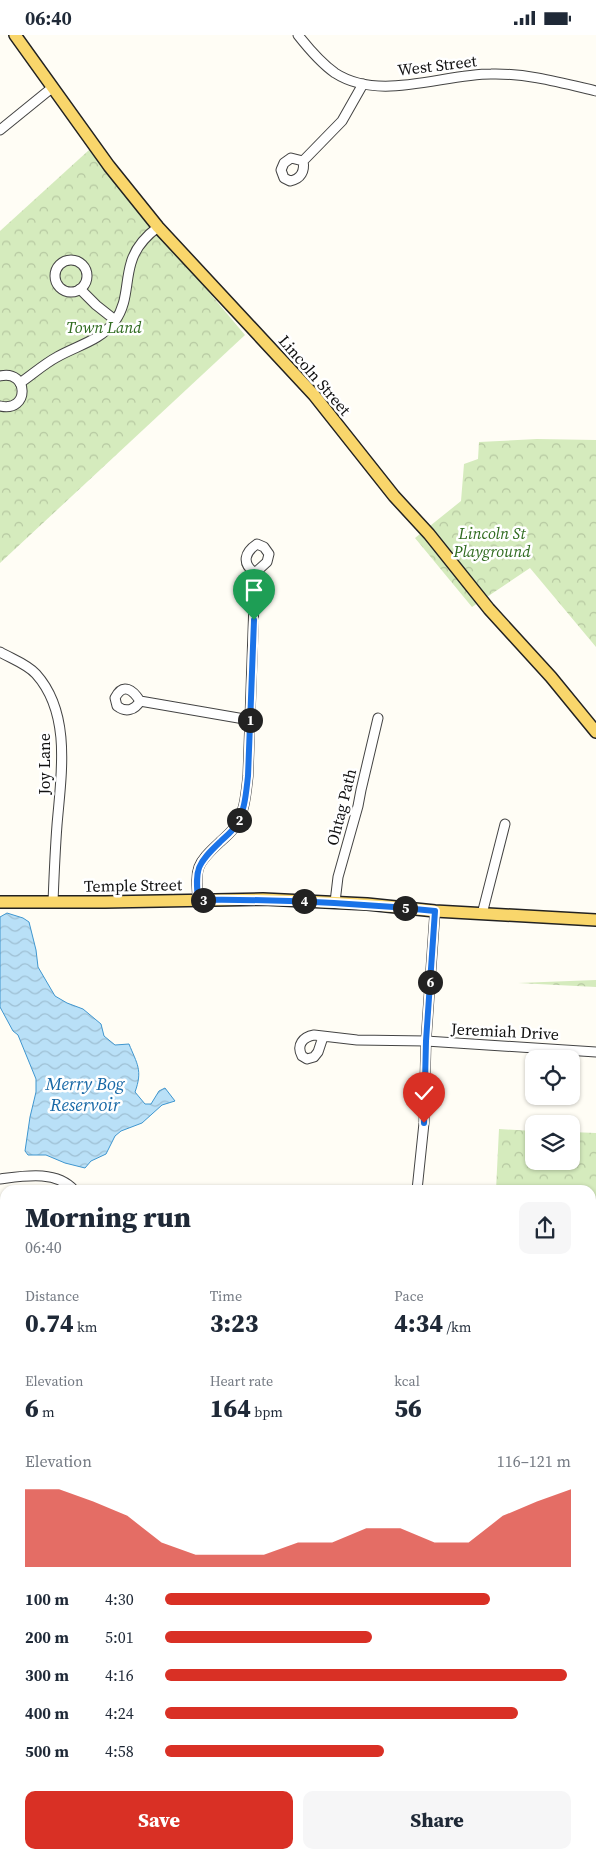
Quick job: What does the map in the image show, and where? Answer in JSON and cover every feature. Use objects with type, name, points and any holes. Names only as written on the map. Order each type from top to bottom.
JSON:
[{"type":"main road","name":"Lincoln Street","points":[[15,35],[109,166],[158,227],[314,395],[394,496],[429,534],[489,609],[551,677],[596,732]]},
{"type":"main road","name":"Temple Street","points":[[0,902],[263,899],[596,920]]},
{"type":"street","name":"West Street","points":[[298,35],[322,62],[336,73],[363,84],[382,86],[492,74],[526,77],[596,91]]},
{"type":"street","points":[[303,161],[342,121],[363,84]]},
{"type":"street","points":[[0,130],[53,87]]},
{"type":"street","points":[[20,383],[53,359],[98,337],[107,330],[115,320],[124,302],[131,261],[142,243],[158,227]]},
{"type":"street","points":[[80,289],[115,320]]},
{"type":"street","points":[[0,376],[10,375],[20,383],[22,391],[20,400],[11,407],[0,406]]},
{"type":"street","points":[[198,900],[196,880],[200,863],[230,833],[242,811],[248,776],[255,573]]},
{"type":"street","name":"Joy Lane","points":[[0,652],[35,673],[49,693],[56,710],[61,735],[61,788],[53,902]]},
{"type":"street","points":[[140,701],[250,721]]},
{"type":"street","name":"Ohtag Path","points":[[335,903],[338,877],[358,806],[360,789],[378,719]]},
{"type":"street","points":[[482,914],[505,824]]},
{"type":"street","points":[[418,1185],[424,1123],[426,1041],[435,911]]},
{"type":"street","name":"Jeremiah Drive","points":[[323,1037],[426,1041],[596,1052]]},
{"type":"street","points":[[0,1179],[30,1175],[58,1179],[67,1185]]},
{"type":"green space","name":"Town Land","points":[[89,150],[245,335],[0,563],[0,231]]},
{"type":"green space","name":"Lincoln St Playground","points":[[537,439],[596,440],[596,647],[530,568],[472,607],[415,538],[461,501],[464,464],[478,459],[479,442]]},
{"type":"green space","points":[[596,980],[596,987],[518,983]]},
{"type":"green space","points":[[499,1129],[525,1130],[525,1170],[580,1170],[580,1132],[596,1133],[596,1185],[496,1185]]},
{"type":"water","name":"Merry Bog Reservoir","points":[[7,913],[29,922],[38,967],[55,996],[83,1009],[101,1024],[104,1036],[115,1045],[129,1044],[139,1072],[135,1092],[145,1104],[151,1104],[159,1091],[165,1088],[175,1101],[162,1105],[142,1123],[121,1131],[115,1136],[106,1154],[91,1161],[85,1168],[65,1163],[46,1155],[28,1155],[25,1151],[36,1092],[36,1079],[18,1035],[13,1031],[0,1007],[0,917]]},
{"type":"route","points":[[254,620],[248,776],[245,799],[240,818],[230,833],[201,860],[196,880],[198,900],[263,899],[366,904],[435,911],[426,1041],[424,1123]]}]
